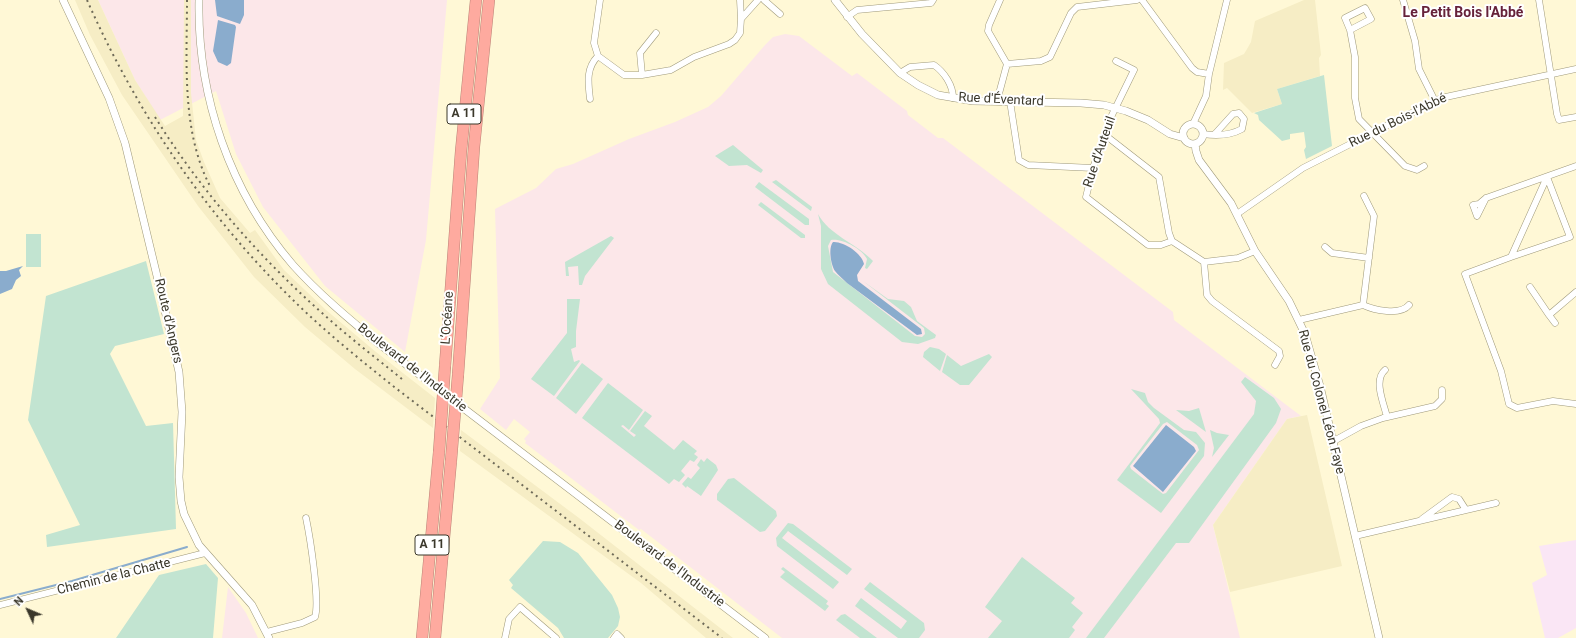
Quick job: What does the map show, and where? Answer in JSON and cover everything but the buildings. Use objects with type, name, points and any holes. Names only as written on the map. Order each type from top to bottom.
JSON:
[{"type":"highway","name":"L’Océane","points":[[422,638],[446,366],[454,229],[476,0]]},
{"type":"highway","name":"L’Océane","points":[[434,638],[458,375],[478,95],[489,0]]},
{"type":"street","name":"Route d'Angers","points":[[63,0],[109,98],[126,143],[179,372],[182,412],[178,457],[181,501],[192,534],[205,553],[244,594],[267,634]]},
{"type":"street","name":"Boulevard de l'Industrie","points":[[199,0],[201,62],[210,106],[217,130],[233,170],[249,203],[271,238],[293,265],[325,298],[378,343],[765,638]]},
{"type":"street","points":[[600,0],[594,43],[598,56],[624,74],[642,75],[671,70],[694,57],[735,40],[740,33],[740,0]]},
{"type":"street","points":[[741,19],[758,0]]},
{"type":"street","points":[[764,0],[780,14]]},
{"type":"street","name":"Rue d'Éventard","points":[[834,0],[862,34],[900,73],[914,83],[938,95],[973,101],[1081,102],[1115,108],[1148,120],[1175,136],[1183,136]]},
{"type":"street","points":[[847,16],[857,10],[931,3],[933,0]]},
{"type":"street","points":[[997,101],[1007,64],[988,31],[989,25],[1000,0]]},
{"type":"street","points":[[1007,64],[1041,61],[1050,57],[1071,13],[1077,8],[1137,0]]},
{"type":"street","points":[[1142,0],[1192,68],[1197,72],[1209,74]]},
{"type":"street","points":[[1193,124],[1206,96],[1209,74],[1227,0]]},
{"type":"street","points":[[1403,0],[1415,41],[1419,69],[1435,100]]},
{"type":"street","points":[[1539,0],[1559,120],[1576,117]]},
{"type":"street","points":[[1350,30],[1356,64],[1357,111],[1359,119],[1408,168],[1417,170],[1424,166]]},
{"type":"street","points":[[642,75],[640,52],[656,33]]},
{"type":"street","points":[[590,99],[590,67],[592,60],[598,56]]},
{"type":"street","name":"Rue d'Auteuil","points":[[1116,61],[1134,70],[1115,108],[1093,168],[1086,194],[1088,200],[1148,245],[1160,245],[1172,241]]},
{"type":"street","points":[[900,73],[910,67],[934,64],[940,69],[950,84],[954,98]]},
{"type":"street","name":"Rue du Bois-l'Abbé","points":[[1237,214],[1303,168],[1435,100],[1447,96],[1576,69]]},
{"type":"street","points":[[1010,101],[1019,160],[1022,164],[1028,166],[1093,168]]},
{"type":"street","points":[[1203,134],[1214,135],[1237,131],[1242,129],[1244,119],[1239,113],[1233,114],[1214,135]]},
{"type":"street","points":[[1193,124],[1200,127],[1203,134],[1200,141],[1196,144],[1188,143],[1183,136],[1186,126],[1193,124]]},
{"type":"street","points":[[1105,135],[1159,177],[1169,233],[1172,241],[1204,262],[1238,258],[1255,251]]},
{"type":"street","name":"Rue du Colonel Léon Faye","points":[[1196,144],[1196,151],[1199,160],[1231,203],[1255,251],[1278,282],[1299,320],[1316,370],[1379,638]]},
{"type":"street","points":[[1486,198],[1576,166]]},
{"type":"street","points":[[1547,177],[1570,237],[1465,274],[1501,371],[1508,402],[1511,406],[1517,408],[1553,401],[1576,404]]},
{"type":"street","points":[[1511,257],[1547,177]]},
{"type":"street","points":[[1363,305],[1374,216],[1364,196]]},
{"type":"street","points":[[1325,246],[1332,253],[1369,258]]},
{"type":"street","points":[[1204,262],[1207,295],[1212,301],[1279,351],[1280,356],[1275,365]]},
{"type":"street","points":[[1530,287],[1555,323]]},
{"type":"street","points":[[1549,315],[1576,292]]},
{"type":"street","points":[[1299,320],[1363,305],[1369,308],[1398,311],[1405,309],[1409,305]]},
{"type":"street","points":[[1385,370],[1380,375],[1379,382],[1387,417]]},
{"type":"street","points":[[1332,442],[1361,426],[1387,417],[1435,406],[1442,399],[1442,390]]},
{"type":"street","points":[[1421,520],[1452,497],[1458,499],[1466,510]]},
{"type":"street","points":[[1355,536],[1496,503]]},
{"type":"street","points":[[267,634],[302,623],[315,617],[317,603],[306,518]]},
{"type":"street","name":"Chemin de la Chatte","points":[[0,605],[205,553]]},
{"type":"street","points":[[505,638],[509,619],[520,607],[556,638]]},
{"type":"shaded area","points":[[75,0],[98,0],[135,80],[165,126],[183,116],[184,0],[191,0],[191,93],[196,140],[220,198],[250,233],[255,230],[284,270],[326,310],[376,352],[435,398],[433,428],[355,369],[305,327],[254,277],[198,206],[122,95],[90,35]]},
{"type":"shaded area","points":[[98,0],[447,0],[426,240],[405,352],[325,286],[263,207],[236,154],[216,91],[160,120],[135,80]]},
{"type":"shaded area","points":[[1304,0],[1315,0],[1321,55],[1319,58],[1320,76],[1277,89],[1282,104],[1252,113],[1227,88],[1223,90],[1224,63],[1244,54],[1251,42],[1255,21]]},
{"type":"shaded area","points":[[785,34],[799,36],[852,76],[857,73],[907,111],[908,115],[938,138],[943,138],[1173,312],[1174,320],[1301,416],[1287,419],[1213,525],[1240,638],[782,638],[641,529],[639,530],[525,443],[526,441],[524,439],[530,432],[514,419],[506,430],[480,409],[500,378],[495,209],[536,188],[556,169],[573,164],[629,139],[675,122],[708,107],[721,96],[773,37]]},
{"type":"shaded area","points":[[1307,415],[1342,566],[1230,592],[1213,525],[1287,419]]},
{"type":"shaded area","points":[[461,430],[579,518],[733,638],[706,638],[641,583],[460,451]]},
{"type":"shaded area","points":[[1576,540],[1576,628],[1558,638],[1545,638],[1532,583],[1547,575],[1539,546]]},
{"type":"shaded area","points":[[228,587],[246,613],[258,638],[222,638]]},
{"type":"green space","points":[[1324,75],[1332,146],[1306,159],[1304,150],[1306,147],[1304,132],[1290,134],[1290,139],[1282,141],[1259,120],[1258,115],[1254,113],[1282,104],[1277,89]]},
{"type":"green space","points":[[733,145],[763,170],[761,173],[747,165],[729,166],[715,156]]},
{"type":"green space","points":[[776,180],[812,207],[811,211],[772,182]]},
{"type":"green space","points":[[759,182],[809,219],[809,225],[805,225],[755,187]]},
{"type":"green space","points":[[761,202],[805,235],[805,238],[801,238],[758,205]]},
{"type":"green space","points":[[818,214],[829,228],[859,249],[873,261],[867,269],[865,268],[867,259],[861,252],[846,242],[831,240],[828,246],[833,272],[915,336],[922,337],[925,334],[924,328],[863,281],[888,299],[904,301],[911,307],[917,321],[936,335],[935,338],[918,344],[902,342],[828,284],[821,269],[821,226]]},
{"type":"green space","points":[[26,234],[41,234],[41,267],[26,267]]},
{"type":"green space","points":[[611,236],[614,238],[585,276],[582,285],[579,285],[578,266],[568,267],[569,276],[566,276],[565,262]]},
{"type":"green space","points":[[146,261],[164,334],[115,346],[110,354],[146,426],[173,423],[176,529],[47,547],[46,535],[80,525],[28,420],[46,296]]},
{"type":"green space","points":[[567,299],[580,299],[576,331],[576,347],[571,349],[574,362],[580,361],[554,396],[531,379],[567,333]]},
{"type":"green space","points":[[930,347],[939,349],[946,354],[940,371],[923,357],[924,352]]},
{"type":"green space","points":[[989,354],[992,357],[969,385],[960,385],[942,372],[947,355],[961,366]]},
{"type":"green space","points":[[582,363],[603,379],[576,414],[556,398]]},
{"type":"green space","points":[[1245,377],[1274,398],[1281,409],[1276,423],[1189,543],[1176,543],[1104,638],[1086,638],[1254,414],[1256,401],[1241,382]]},
{"type":"green space","points":[[608,383],[643,410],[629,430],[623,425],[621,426],[634,437],[636,435],[630,431],[645,411],[652,416],[644,426],[674,450],[683,440],[697,451],[694,454],[698,457],[694,462],[690,460],[681,471],[685,475],[679,482],[674,479],[669,484],[582,418]]},
{"type":"green space","points":[[1131,389],[1145,393],[1148,402],[1154,408],[1184,430],[1196,432],[1205,443],[1204,456],[1161,513],[1117,480],[1160,423],[1159,419]],"holes":[[[1167,422],[1197,445],[1199,450],[1166,493],[1163,494],[1131,469],[1130,466],[1163,424]]]},
{"type":"green space","points":[[1199,408],[1206,432],[1176,410],[1189,411]]},
{"type":"green space","points":[[1210,430],[1229,435],[1212,457],[1214,448]]},
{"type":"green space","points":[[707,458],[716,465],[718,470],[701,496],[687,486],[686,488],[682,484],[688,477],[691,479],[700,468],[697,465],[701,459],[704,462]]},
{"type":"green space","points":[[734,478],[776,511],[777,516],[765,531],[760,532],[717,500],[717,494],[728,479]]},
{"type":"green space","points":[[788,523],[793,524],[852,569],[847,575],[788,531],[782,538],[839,582],[833,589],[777,546],[776,538]]},
{"type":"green space","points":[[543,541],[560,542],[578,553],[612,595],[620,617],[618,626],[608,638],[564,638],[558,628],[511,588],[513,585],[509,580]]},
{"type":"green space","points":[[1022,557],[1075,598],[1071,603],[1083,613],[1072,627],[1075,630],[1069,638],[988,638],[1002,621],[985,607]]},
{"type":"green space","points":[[206,564],[218,578],[213,638],[116,638],[159,575]]},
{"type":"green space","points":[[783,567],[828,601],[826,604],[829,606],[825,611],[780,577],[785,572],[781,569]]},
{"type":"green space","points":[[870,582],[924,623],[925,630],[919,638],[898,638],[855,606],[861,598],[901,629],[907,621],[864,589]]},
{"type":"green space","points":[[845,614],[877,638],[860,638],[836,620],[841,615]]},
{"type":"water","points":[[215,0],[244,0],[244,15],[240,24],[217,16]]},
{"type":"water","points":[[218,20],[235,25],[236,27],[231,63],[227,66],[218,62],[213,51]]},
{"type":"water","points":[[833,242],[842,243],[852,248],[860,256],[864,264],[857,275],[858,281],[921,329],[922,334],[917,335],[847,283],[835,271],[831,261],[831,245]]},
{"type":"water","points":[[23,266],[19,270],[21,276],[16,280],[12,289],[0,294],[0,271],[6,271]]},
{"type":"water","points":[[1166,425],[1194,447],[1196,451],[1163,492],[1133,466]]},
{"type":"waterway","points":[[0,599],[72,581],[187,547]]},
{"type":"railway","points":[[87,0],[127,81],[175,158],[201,195],[229,230],[290,297],[327,332],[393,386],[722,638]]},
{"type":"railway","points":[[187,0],[187,72],[190,120],[201,166],[211,188]]},
{"type":"railway","points":[[155,117],[194,175],[262,255],[312,304],[346,334],[402,379]]},
{"type":"district","name":"Le Petit Bois l'Abbé","points":[[1463,13]]}]
